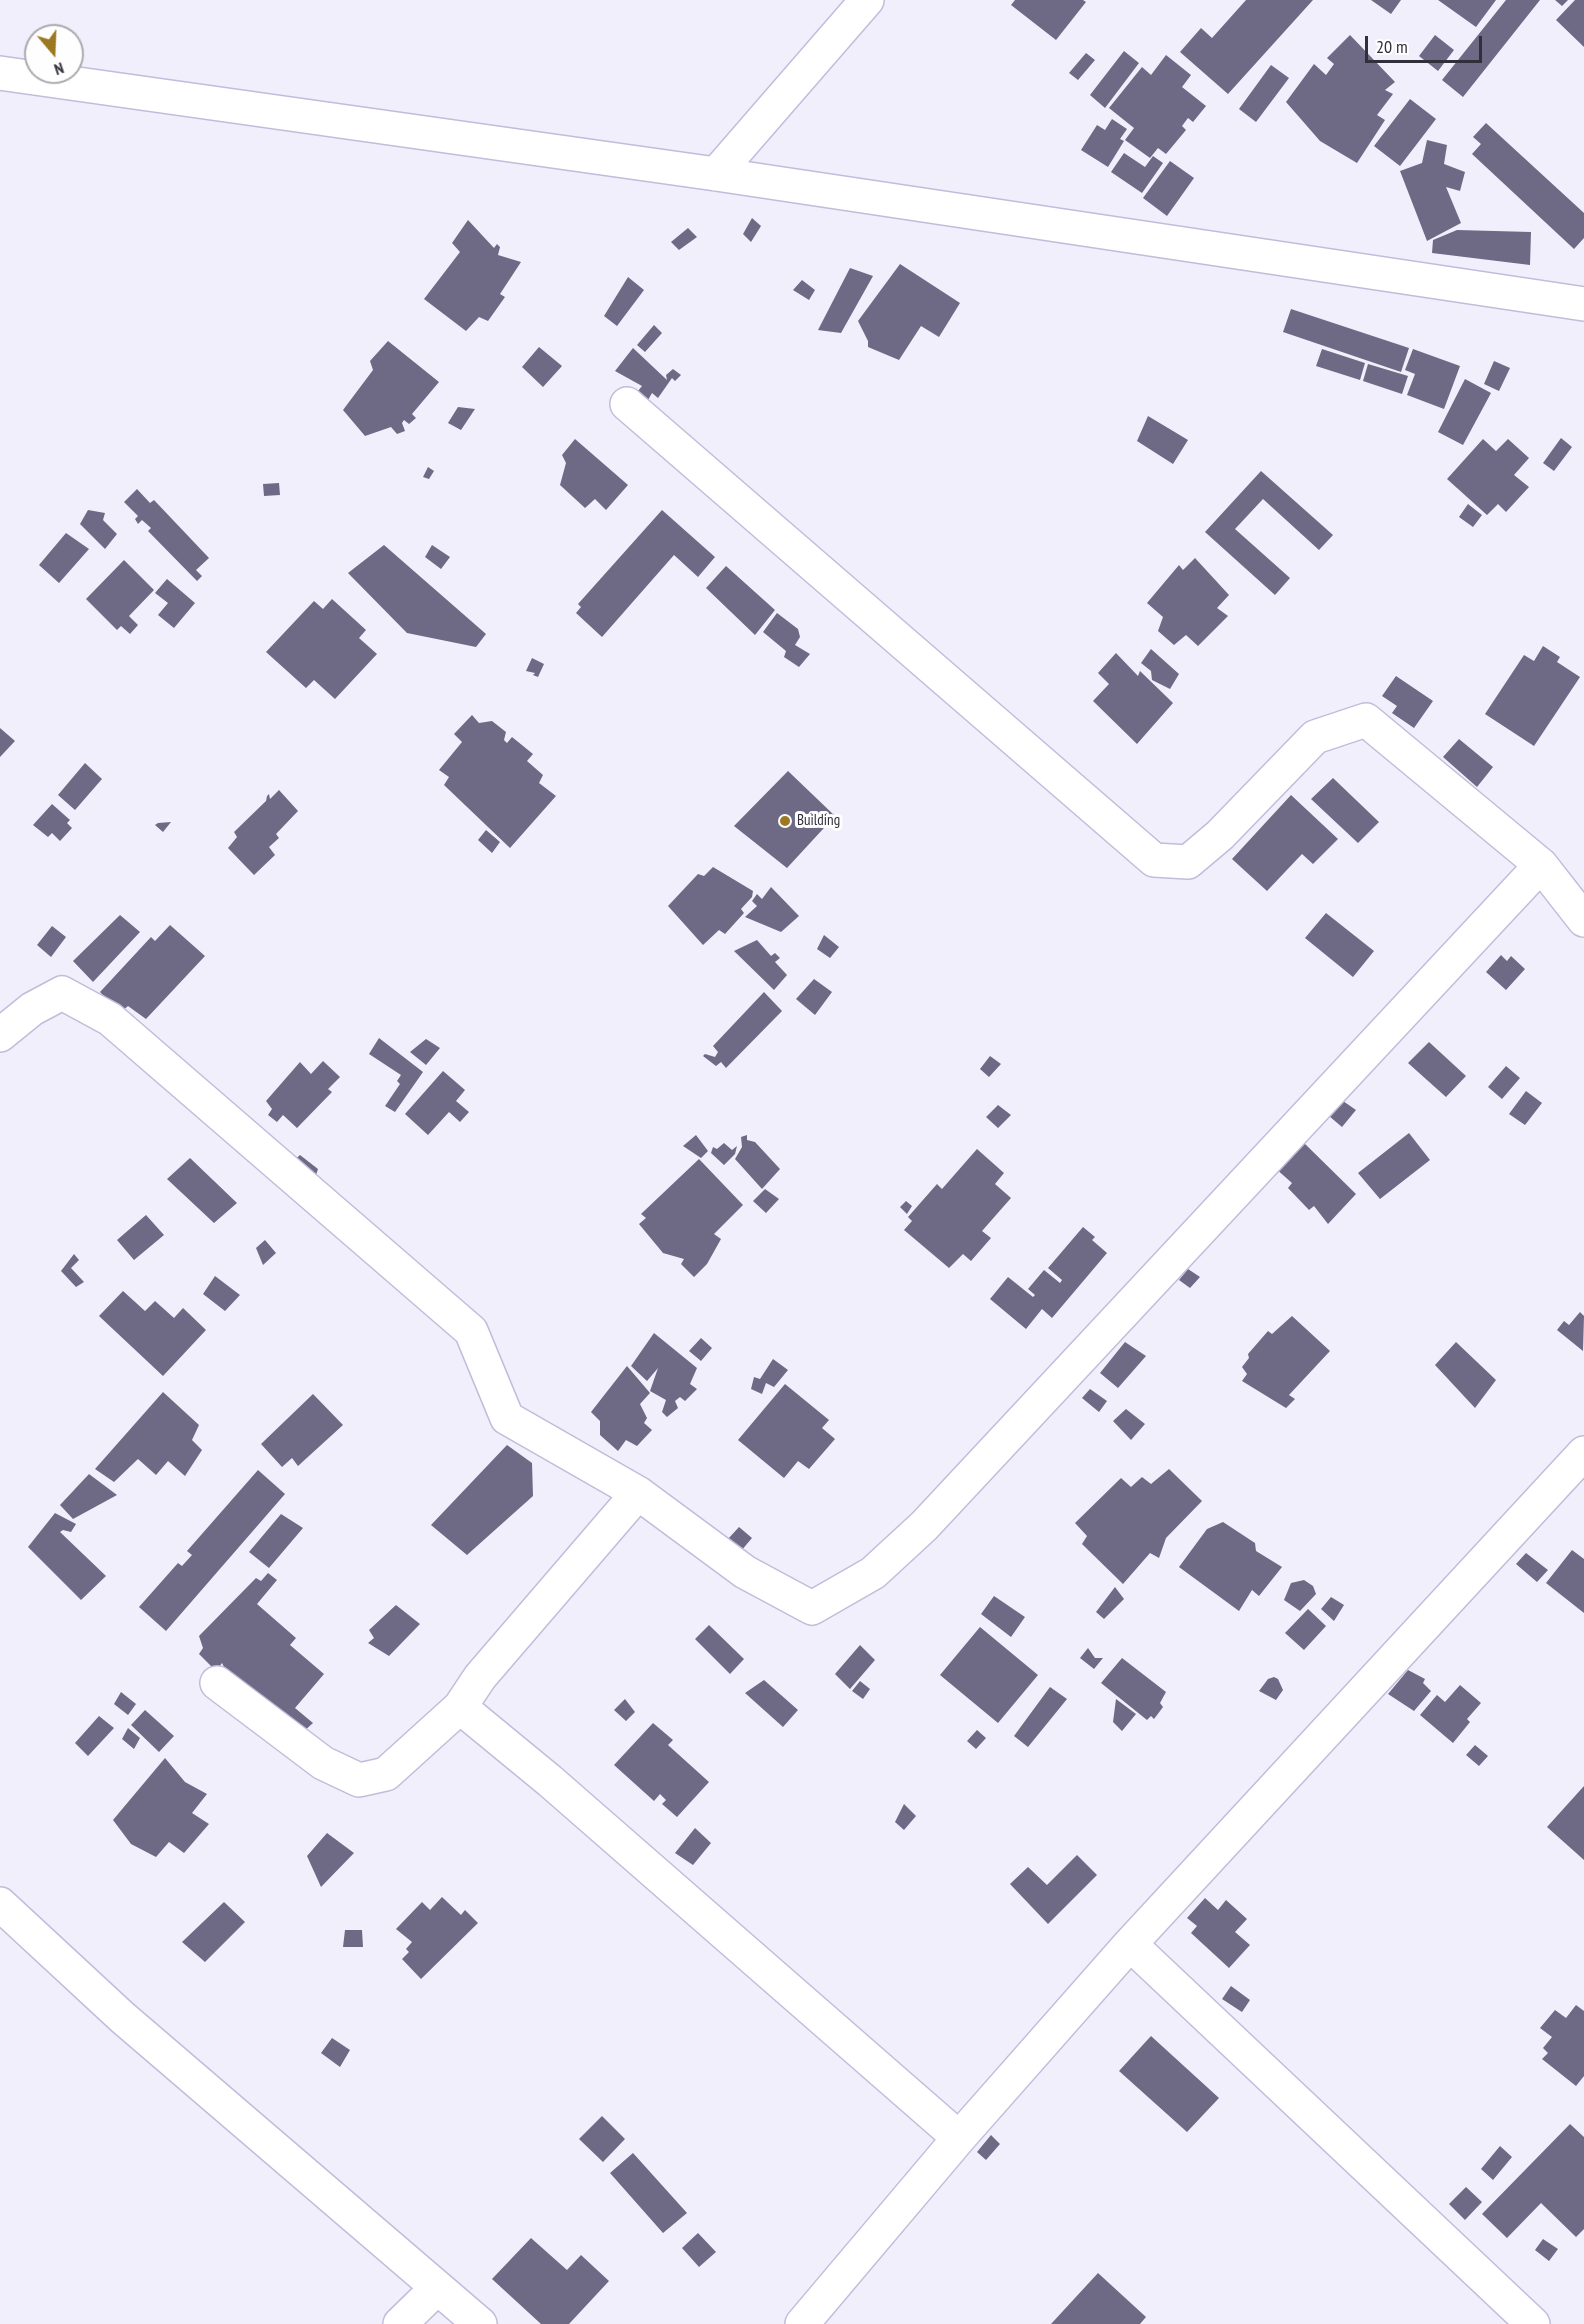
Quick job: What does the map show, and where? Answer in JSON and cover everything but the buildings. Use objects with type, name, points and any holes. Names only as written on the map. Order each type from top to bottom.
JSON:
[{"type":"street","points":[[716,174],[867,0]]},
{"type":"street","points":[[0,73],[716,174],[1584,304]]},
{"type":"street","points":[[627,404],[1154,860],[1188,862],[1220,835],[1315,737],[1366,720],[1541,865],[1584,920]]},
{"type":"street","points":[[0,1035],[32,1009],[62,993],[110,1019],[471,1331],[507,1418],[638,1493],[745,1572],[812,1608],[873,1573],[924,1526],[1541,865]]},
{"type":"street","points":[[802,2324],[960,2138],[1130,1944],[1584,1453]]},
{"type":"street","points":[[217,1683],[323,1763],[359,1780],[386,1774],[460,1707],[480,1677],[638,1493]]},
{"type":"street","points":[[460,1707],[550,1780],[960,2138]]},
{"type":"street","points":[[0,1904],[122,2017],[480,2324]]},
{"type":"street","points":[[1130,1944],[1533,2324]]},
{"type":"street","points":[[400,2324],[437,2288]]},
{"type":"place","name":"Building","points":[[785,821]]}]
